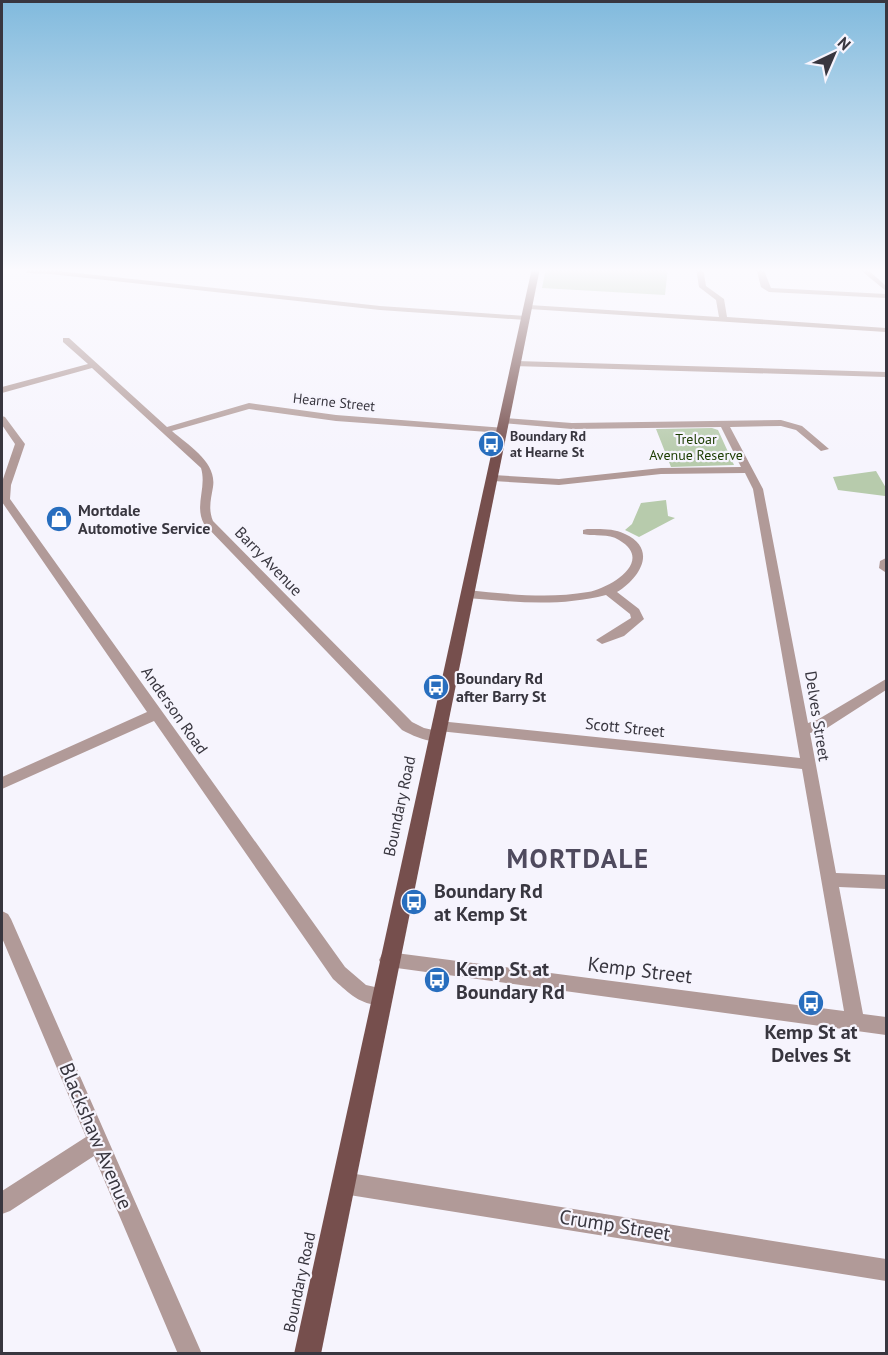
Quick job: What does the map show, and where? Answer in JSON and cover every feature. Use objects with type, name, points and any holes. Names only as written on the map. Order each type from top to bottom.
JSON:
[{"type":"main road","name":"Boundary Road","points":[[307,1353],[388,960],[523,331]]},
{"type":"street","name":"Barry Avenue","points":[[66,340],[200,460],[208,471],[210,480],[203,507],[208,522],[407,726],[421,733],[438,731]]},
{"type":"street","points":[[516,364],[886,375]]},
{"type":"street","points":[[2,390],[94,365]]},
{"type":"street","name":"Hearne Street","points":[[166,430],[249,406],[336,418],[503,425],[790,425],[824,449]]},
{"type":"street","name":"Anderson Road","points":[[2,419],[20,444],[17,463],[4,487],[5,499],[339,973],[362,993],[381,996]]},
{"type":"street","name":"Delves Street","points":[[724,424],[758,489],[804,729],[808,764],[855,1021]]},
{"type":"street","points":[[493,478],[559,482],[662,471],[748,470]]},
{"type":"street","points":[[467,594],[550,599],[608,591],[636,570],[639,562],[637,551],[633,543],[620,535],[587,531]]},
{"type":"street","points":[[602,640],[643,625],[635,612],[608,591]]},
{"type":"street","points":[[804,729],[822,724],[886,684]]},
{"type":"street","points":[[2,783],[156,714]]},
{"type":"street","name":"Scott Street","points":[[438,731],[808,764]]},
{"type":"street","points":[[829,880],[886,882]]},
{"type":"street","name":"Blackshaw Avenue","points":[[2,919],[190,1353]]},
{"type":"street","name":"Kemp Street","points":[[388,960],[886,1026]]},
{"type":"street","points":[[2,1203],[99,1140]]},
{"type":"street","name":"Crump Street","points":[[343,1183],[886,1270]]},
{"type":"green space","name":"Treloar Avenue Reserve","points":[[712,428],[718,430],[734,465],[671,467],[656,429]]},
{"type":"green space","points":[[876,471],[886,488],[885,496],[838,490],[833,477]]},
{"type":"green space","points":[[666,500],[668,516],[675,518],[639,537],[625,530],[632,524],[641,503]]},
{"type":"place","name":"Boundary Rd at Hearne St","points":[[491,444]]},
{"type":"place","name":"Mortdale Automotive Service","points":[[59,519]]},
{"type":"place","name":"Boundary Rd after Barry St","points":[[436,687]]},
{"type":"place","name":"Boundary Rd at Kemp St","points":[[414,902]]},
{"type":"place","name":"Kemp St at Boundary Rd","points":[[437,980]]},
{"type":"place","name":"Kemp St at Delves St","points":[[811,1003]]},
{"type":"district","name":"MORTDALE","points":[[578,859]]}]
